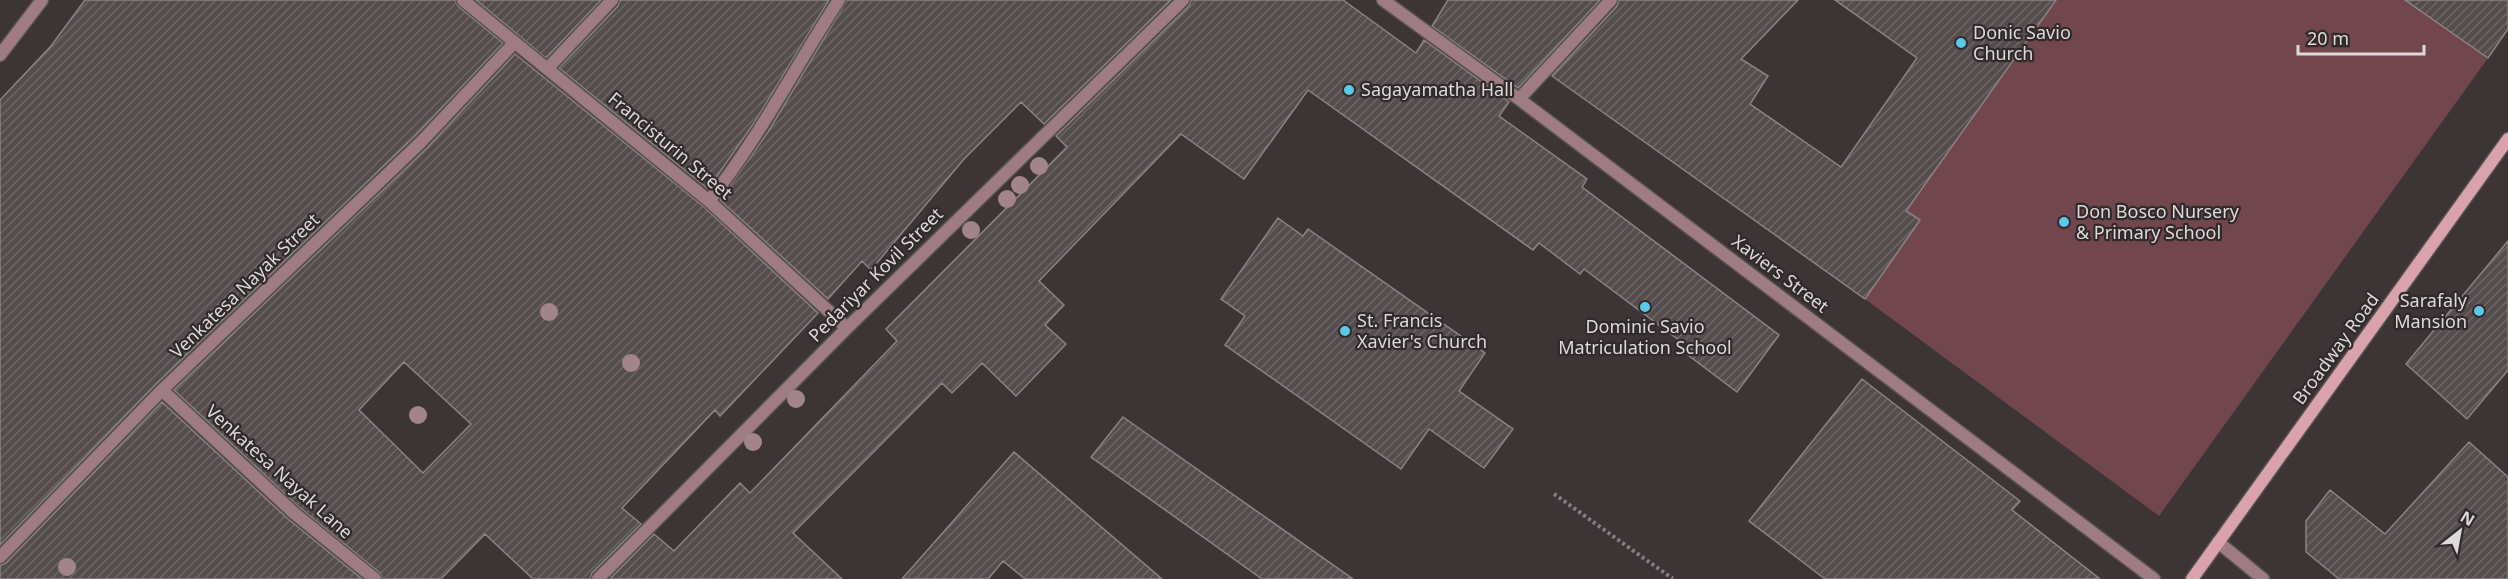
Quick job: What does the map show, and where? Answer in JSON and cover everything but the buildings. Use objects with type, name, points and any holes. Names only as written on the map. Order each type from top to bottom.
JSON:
[{"type":"main road","name":"Broadway Road","points":[[2192,579],[2508,140]]},
{"type":"street","points":[[0,55],[42,0]]},
{"type":"street","name":"Francisturin Street","points":[[463,0],[709,201],[847,328]]},
{"type":"street","points":[[548,68],[612,0]]},
{"type":"street","points":[[709,201],[743,159],[800,60],[839,0]]},
{"type":"street","name":"Pedariyar Kovil Street","points":[[598,579],[847,328],[1183,0]]},
{"type":"street","name":"Xaviers Street","points":[[1383,0],[1519,99],[2154,579]]},
{"type":"street","points":[[1519,99],[1611,0]]},
{"type":"street","name":"Venkatesa Nayak Street","points":[[0,557],[162,390],[421,142],[485,70],[515,42]]},
{"type":"street","name":"Venkatesa Nayak Lane","points":[[162,390],[294,513],[375,579]]},
{"type":"street","points":[[2218,542],[2263,579]]},
{"type":"path","points":[[1554,494],[1673,579]]},
{"type":"shaded area","name":"Don Bosco Nursery & Primary School","points":[[2032,0],[2405,0],[2488,58],[2159,516],[1865,299],[1919,221],[1906,212],[2048,12]]},
{"type":"place","name":"Donic Savio Church","points":[[1961,43]]},
{"type":"place","name":"Sagayamatha Hall","points":[[1349,90]]},
{"type":"place","name":"Don Bosco Nursery & Primary School","points":[[2064,222]]},
{"type":"place","name":"Dominic Savio Matriculation School","points":[[1645,307]]},
{"type":"place","name":"Sarafaly Mansion","points":[[2479,311]]},
{"type":"place","name":"St. Francis Xavier's Church","points":[[1345,331]]}]
